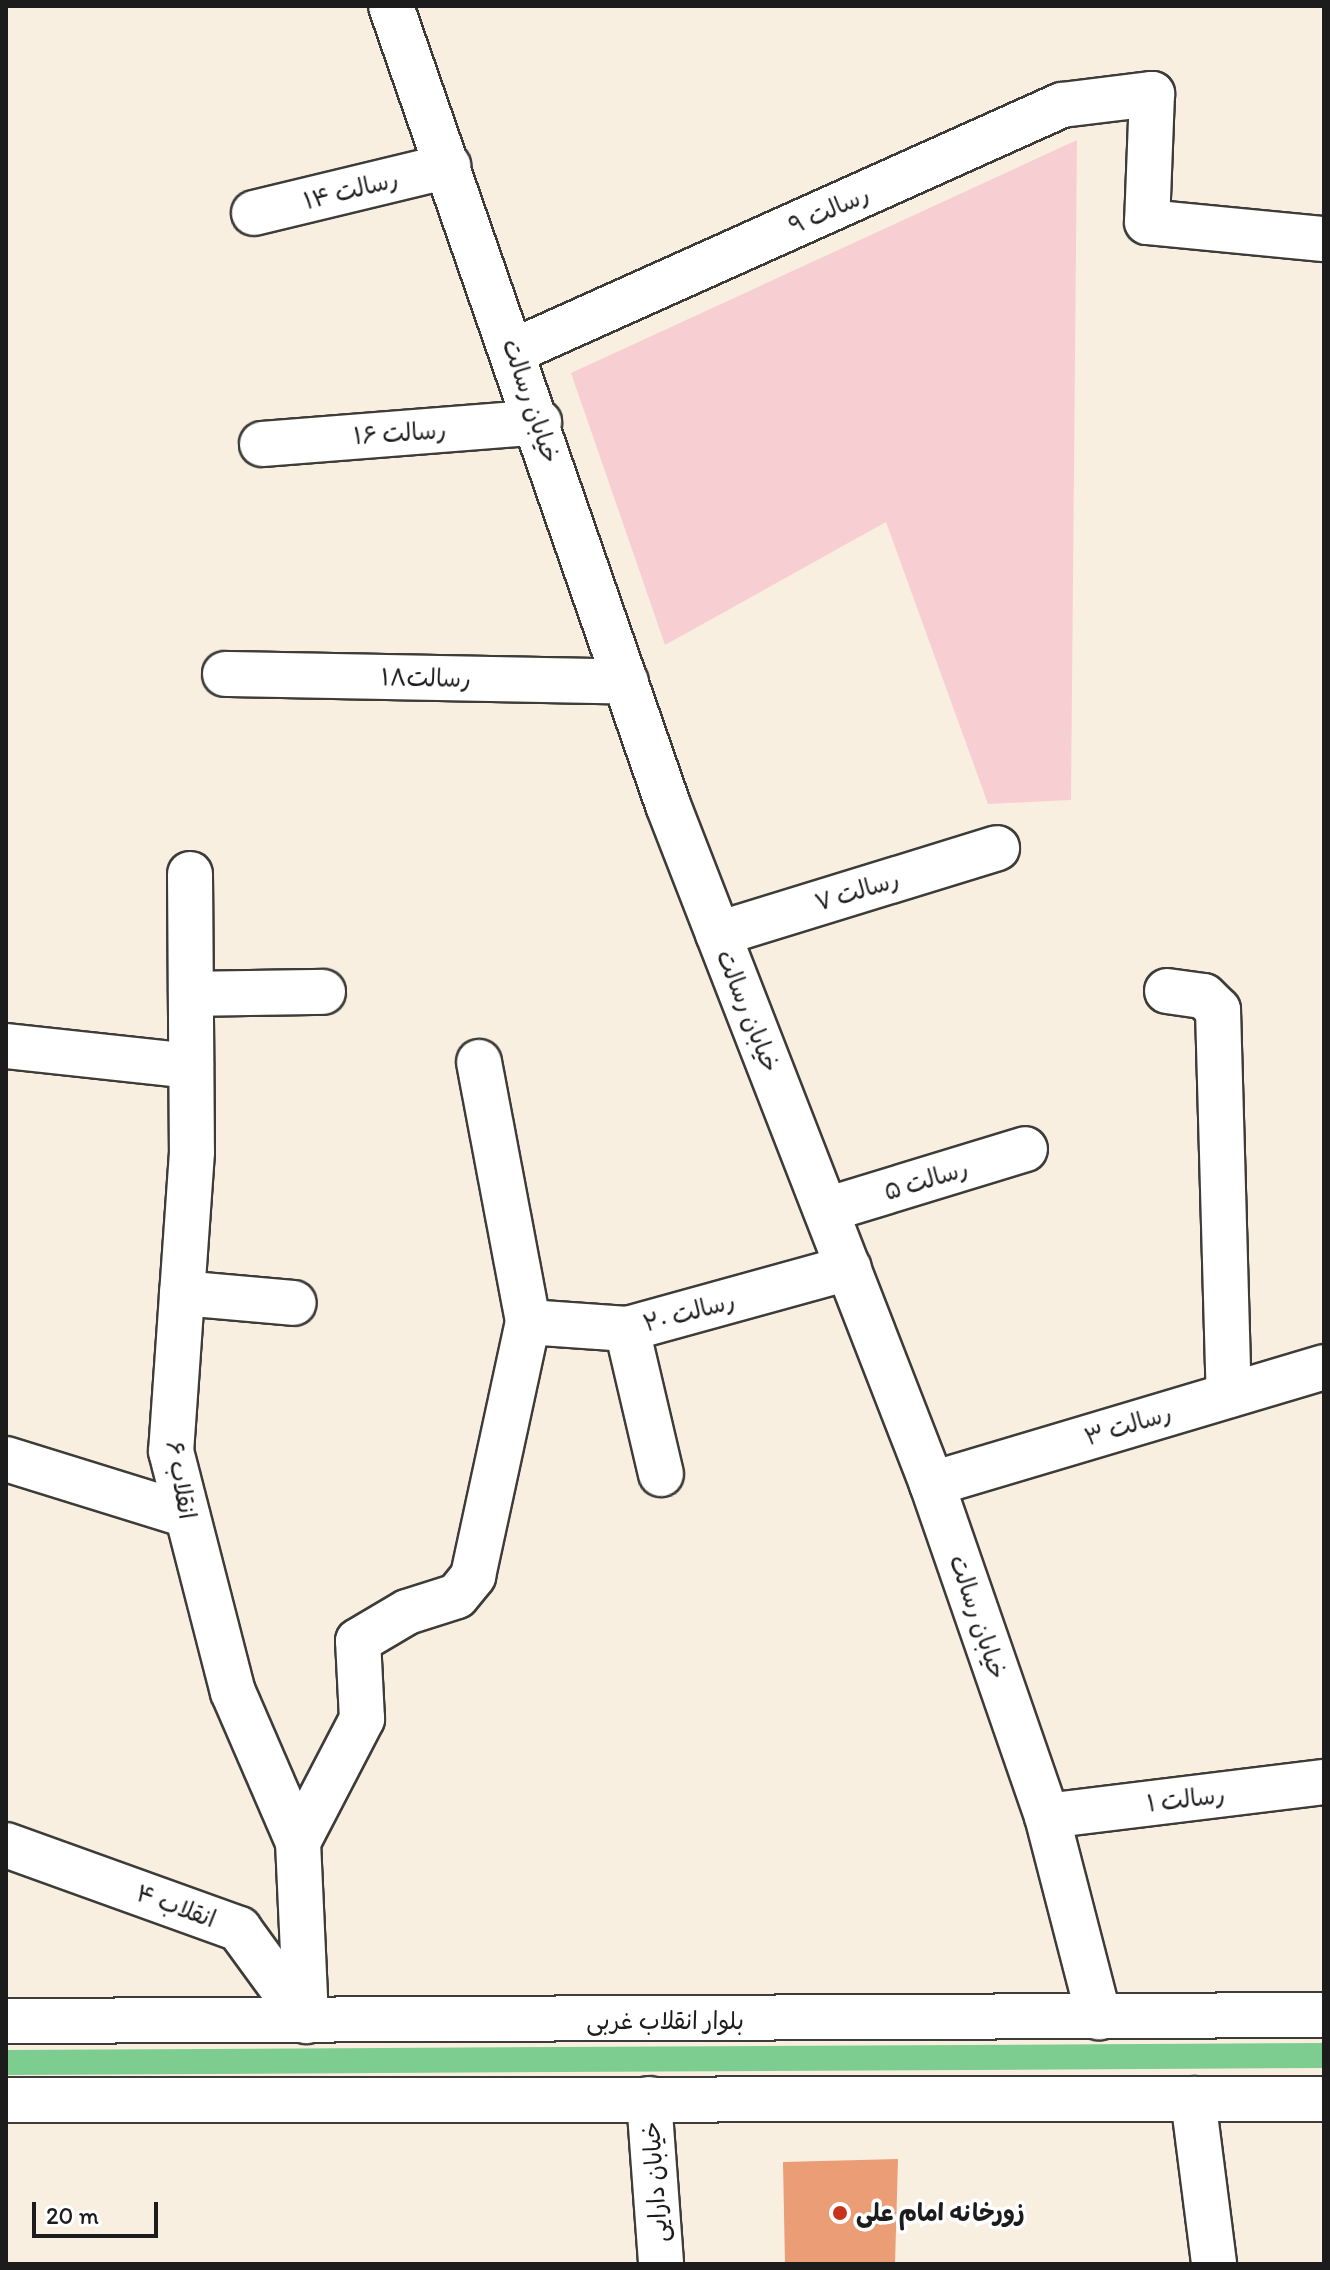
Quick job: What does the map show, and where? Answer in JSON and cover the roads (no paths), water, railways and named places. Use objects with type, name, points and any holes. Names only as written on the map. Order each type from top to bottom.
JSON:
[{"type":"street","name":"خیابان رسالت","points":[[391,6],[539,422],[626,682],[718,934],[932,1484],[1047,1816],[1099,2017]]},
{"type":"street","name":"رسالت ۹","points":[[514,351],[1062,105],[1152,94],[1147,222],[1324,239]]},
{"type":"street","name":"رسالت ۱۴","points":[[254,213],[448,166]]},
{"type":"street","name":"رسالت ۱۶","points":[[262,444],[539,422]]},
{"type":"street","name":"رسالت۱۸","points":[[225,674],[626,682]]},
{"type":"street","name":"رسالت ۷","points":[[718,934],[997,848]]},
{"type":"street","name":"انقلاب ۶","points":[[190,874],[191,1066],[182,1293],[171,1451],[233,1692],[298,1842],[306,2021]]},
{"type":"street","points":[[1167,991],[1204,996],[1218,1010],[1229,1395]]},
{"type":"street","points":[[191,994],[323,992]]},
{"type":"street","points":[[6,1046],[191,1066]]},
{"type":"street","points":[[298,1842],[362,1719],[358,1641],[407,1612],[457,1596],[473,1576],[528,1322],[479,1062]]},
{"type":"street","name":"رسالت ۵","points":[[826,1210],[1025,1149]]},
{"type":"street","name":"رسالت ۲۰","points":[[661,1474],[627,1329],[849,1268]]},
{"type":"street","points":[[182,1293],[294,1303]]},
{"type":"street","points":[[528,1322],[627,1329]]},
{"type":"street","name":"رسالت ۳","points":[[932,1484],[1324,1367]]},
{"type":"street","points":[[6,1459],[187,1515]]},
{"type":"street","name":"رسالت ۱","points":[[1047,1816],[1324,1782]]},
{"type":"street","name":"انقلاب ۴","points":[[6,1845],[239,1929],[306,2021]]},
{"type":"street","name":"بلوار انقلاب غربی","points":[[6,2021],[1324,2015]]},
{"type":"street","name":"خیابان دارایی","points":[[649,2099],[661,2264]]},
{"type":"street","points":[[1193,2099],[1214,2264]]},
{"type":"street","points":[[6,2100],[1324,2099]]},
{"type":"place","name":"زورخانه امام علی","points":[[840,2213]]}]
